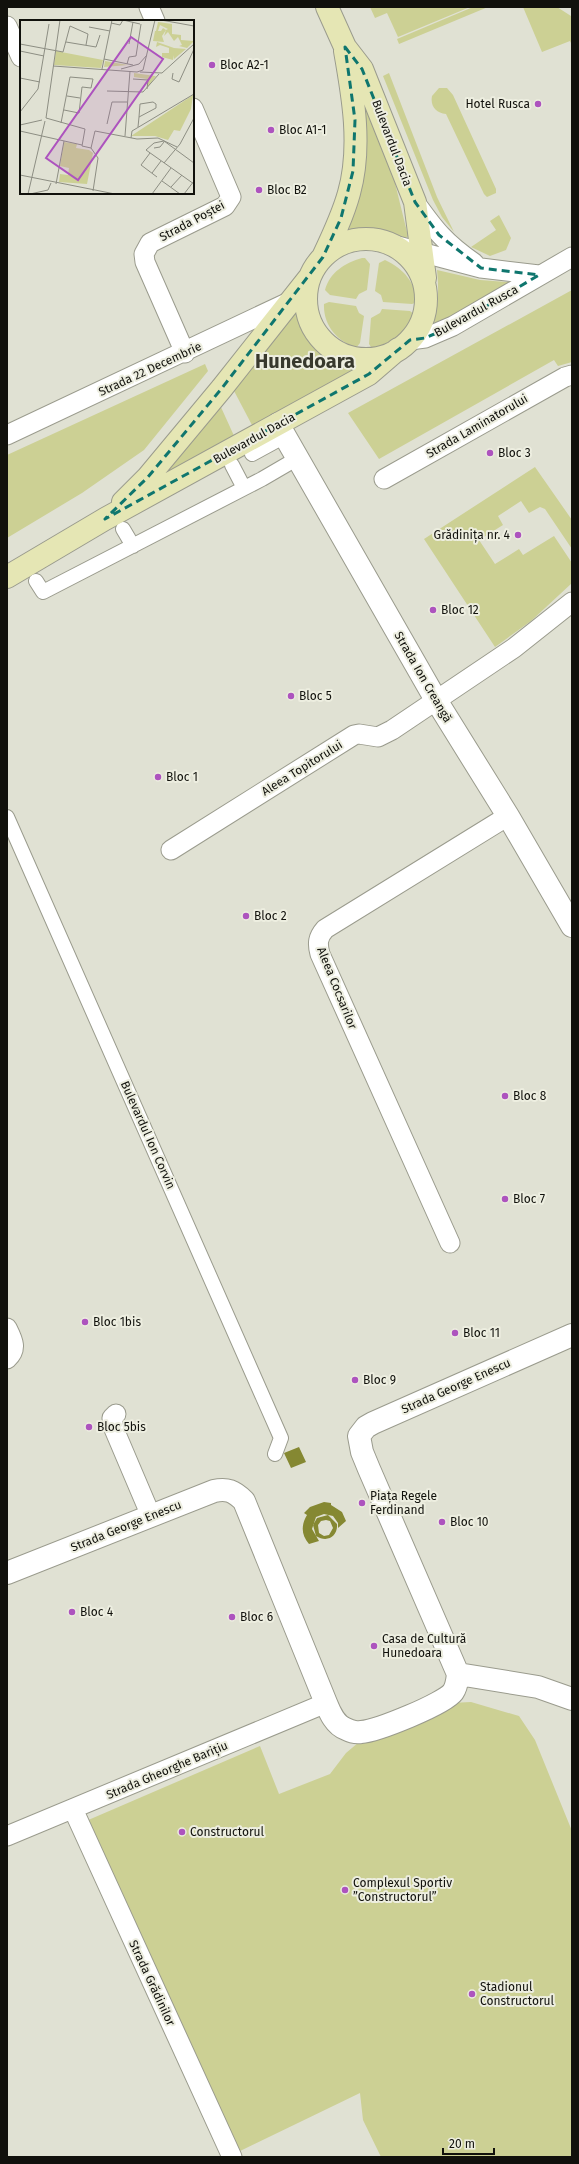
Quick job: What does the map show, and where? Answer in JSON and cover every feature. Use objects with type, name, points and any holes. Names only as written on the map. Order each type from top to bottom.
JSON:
[{"type":"main road","name":"Bulevardul Dacia","points":[[327,7],[345,47],[362,69],[415,202],[426,293]]},
{"type":"main road","name":"Bulevardul Dacia","points":[[114,524],[148,477],[292,301],[317,266],[341,218],[350,191],[353,171],[355,120],[345,47]]},
{"type":"main road","points":[[373,239],[390,244],[404,252],[415,264],[422,278],[426,293],[423,318],[404,345],[380,358],[365,359],[351,357],[335,350],[322,339],[312,325],[307,309],[306,292],[317,266],[338,246],[355,240],[373,239]]},
{"type":"main road","name":"Bulevardul Dacia","points":[[7,577],[114,524],[282,430],[369,374],[404,345]]},
{"type":"street","points":[[149,7],[155,20]]},
{"type":"street","points":[[7,26],[20,56]]},
{"type":"street","name":"Strada Poștei","points":[[185,352],[145,262],[144,254],[150,243],[225,206],[231,197],[194,110]]},
{"type":"street","name":"Bulevardul Rusca","points":[[415,202],[449,245],[481,268]]},
{"type":"street","name":"Bulevardul Rusca","points":[[390,244],[422,254],[481,268],[539,275]]},
{"type":"street","name":"Bulevardul Rusca","points":[[404,345],[453,326],[572,257]]},
{"type":"street","name":"Strada 22 Decembrie","points":[[7,435],[292,301]]},
{"type":"street","name":"Strada Laminatorului","points":[[384,479],[565,376],[572,375]]},
{"type":"street","points":[[252,454],[282,430]]},
{"type":"street","name":"Strada Ion Creangă","points":[[282,430],[436,700],[508,816],[572,926]]},
{"type":"street","points":[[36,580],[43,592],[244,488],[298,458]]},
{"type":"street","points":[[232,465],[244,488]]},
{"type":"street","points":[[114,524],[133,546]]},
{"type":"street","points":[[436,700],[514,648],[572,602]]},
{"type":"street","name":"Aleea Topitorului","points":[[172,850],[354,735],[359,734],[378,737],[436,700]]},
{"type":"street","name":"Aleea Cocsarilor","points":[[450,1243],[323,961],[318,944],[319,936],[325,928],[508,816]]},
{"type":"street","name":"Bulevardul Ion Corvin","points":[[7,817],[281,1438],[275,1454]]},
{"type":"street","points":[[7,1328],[14,1348],[13,1354],[7,1359]]},
{"type":"street","name":"Strada George Enescu","points":[[458,1674],[362,1452],[359,1436],[366,1427],[572,1335]]},
{"type":"street","points":[[116,1414],[112,1418],[114,1429],[151,1516]]},
{"type":"street","name":"Strada George Enescu","points":[[7,1573],[214,1490],[224,1489],[233,1491],[244,1501],[326,1703]]},
{"type":"street","points":[[326,1703],[338,1724],[346,1730],[360,1733],[373,1730],[447,1698],[457,1686],[458,1674],[538,1687],[572,1699]]},
{"type":"street","name":"Strada Gheorghe Barițiu","points":[[7,1836],[326,1703]]},
{"type":"street","name":"Strada Grădinilor","points":[[73,1809],[232,2157]]},
{"type":"highlighted area","points":[[345,47],[362,69],[415,202],[439,235],[481,268],[539,275],[453,326],[425,338],[410,340],[369,374],[105,519],[148,477],[222,388],[323,257],[341,218],[353,171],[355,120]]},
{"type":"green space","points":[[370,7],[470,7],[398,37],[387,13],[375,18]]},
{"type":"green space","points":[[473,7],[488,7],[399,44],[397,39]]},
{"type":"green space","points":[[523,7],[557,7],[571,16],[572,45],[570,41],[542,52]]},
{"type":"green space","points":[[389,73],[437,197],[454,232],[442,217],[433,200],[383,76]]},
{"type":"green space","points":[[439,88],[447,88],[453,95],[496,189],[496,193],[487,197],[484,194],[446,114],[437,111],[434,108],[432,96]]},
{"type":"green space","points":[[365,102],[395,183],[408,236],[406,238],[378,230],[349,232],[347,230],[362,103]]},
{"type":"green space","points":[[499,215],[511,238],[506,250],[490,256],[471,247],[496,230],[490,221]]},
{"type":"green space","points":[[365,258],[370,264],[367,290],[359,294],[356,299],[330,295],[325,290],[334,273],[344,266]]},
{"type":"green space","points":[[385,260],[403,272],[411,282],[417,302],[412,304],[383,302],[381,295],[375,291],[379,263]]},
{"type":"green space","points":[[437,270],[480,280],[518,283],[430,328],[438,299]]},
{"type":"green space","points":[[572,290],[572,362],[558,366],[554,360],[379,459],[348,413]]},
{"type":"green space","points":[[304,296],[308,323],[318,344],[325,352],[335,359],[361,368],[253,427],[233,389]]},
{"type":"green space","points":[[329,302],[356,306],[359,313],[364,316],[360,343],[356,348],[337,337],[332,331],[324,312],[324,304]]},
{"type":"green space","points":[[382,309],[410,311],[415,315],[409,329],[400,339],[380,349],[373,350],[369,344],[371,318],[380,313]]},
{"type":"green space","points":[[205,364],[208,371],[144,450],[82,493],[7,538],[7,455]]},
{"type":"green space","points":[[220,405],[235,438],[157,482]]},
{"type":"green space","points":[[535,467],[572,520],[572,549],[545,509],[540,507],[529,513],[521,501],[498,516],[503,525],[479,540],[495,564],[519,549],[523,555],[554,536],[572,563],[572,583],[531,621],[495,647],[424,539]]},
{"type":"green space","name":"Complexul Sportiv ”Constructorul”","points":[[471,1702],[519,1716],[535,1740],[572,1831],[572,2157],[381,2157],[363,2120],[360,2093],[238,2152],[86,1821],[260,1746],[279,1794],[330,1774],[346,1753],[365,1737],[451,1703]]},
{"type":"shaded area","points":[[299,1447],[306,1462],[291,1468],[284,1453]]},
{"type":"shaded area","points":[[324,1502],[331,1503],[331,1505],[342,1512],[346,1521],[338,1528],[338,1523],[333,1516],[324,1514],[316,1517],[312,1529],[319,1541],[309,1544],[303,1534],[303,1526],[307,1515],[304,1513],[310,1507]]},
{"type":"shaded area","points":[[328,1515],[337,1524],[336,1532],[331,1538],[324,1539],[316,1536],[313,1525],[317,1518]],"holes":[[[321,1521],[330,1521],[333,1528],[329,1535],[324,1536],[319,1533],[318,1525]]]},
{"type":"place","name":"Bloc A2-1","points":[[212,65]]},
{"type":"place","name":"Hotel Rusca","points":[[538,104]]},
{"type":"place","name":"Bloc A1-1","points":[[271,130]]},
{"type":"place","name":"Bloc B2","points":[[259,190]]},
{"type":"place","name":"Bloc 3","points":[[490,453]]},
{"type":"place","name":"Grădinița nr. 4","points":[[518,535]]},
{"type":"place","name":"Bloc 12","points":[[433,610]]},
{"type":"place","name":"Bloc 5","points":[[291,696]]},
{"type":"place","name":"Bloc 1","points":[[158,777]]},
{"type":"place","name":"Bloc 2","points":[[246,916]]},
{"type":"place","name":"Bloc 8","points":[[505,1096]]},
{"type":"place","name":"Bloc 7","points":[[505,1199]]},
{"type":"place","name":"Bloc 1bis","points":[[85,1322]]},
{"type":"place","name":"Bloc 11","points":[[455,1333]]},
{"type":"place","name":"Bloc 9","points":[[355,1380]]},
{"type":"place","name":"Bloc 5bis","points":[[89,1427]]},
{"type":"place","name":"Piața Regele Ferdinand","points":[[362,1503]]},
{"type":"place","name":"Bloc 10","points":[[442,1522]]},
{"type":"place","name":"Bloc 4","points":[[72,1612]]},
{"type":"place","name":"Bloc 6","points":[[232,1617]]},
{"type":"place","name":"Casa de Cultură Hunedoara","points":[[374,1646]]},
{"type":"place","name":"Constructorul","points":[[182,1832]]},
{"type":"place","name":"Complexul Sportiv ”Constructorul”","points":[[345,1890]]},
{"type":"place","name":"Stadionul Constructorul","points":[[472,1994]]},
{"type":"district","name":"Hunedoara","points":[[305,361]]}]
